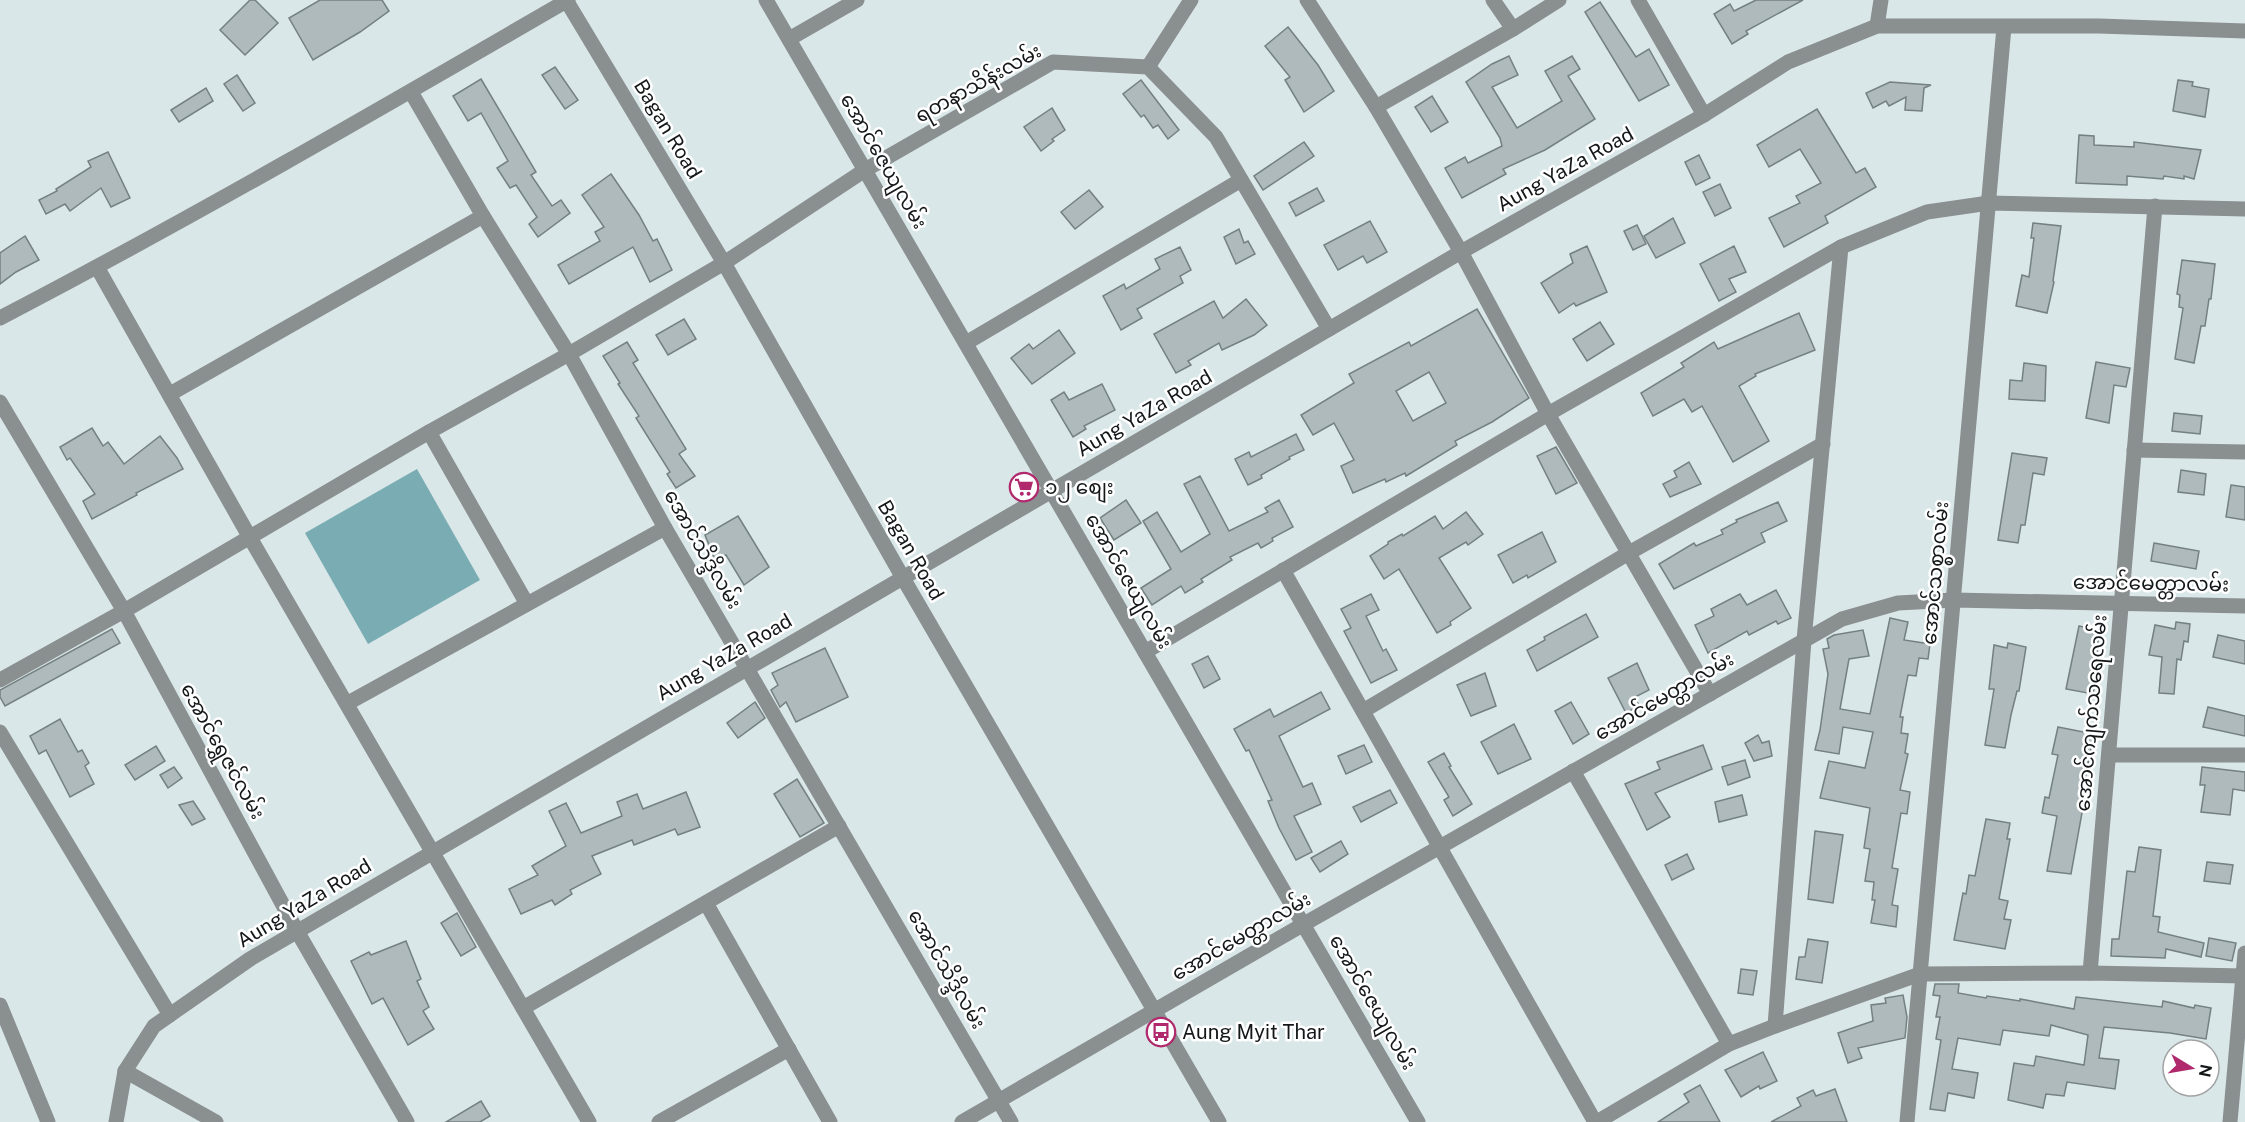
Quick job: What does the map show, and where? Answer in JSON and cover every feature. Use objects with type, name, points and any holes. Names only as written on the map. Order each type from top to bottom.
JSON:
[{"type":"street","points":[[0,318],[97,267],[411,92],[567,0]]},
{"type":"street","name":"Bagan Road","points":[[567,0],[724,263],[903,578],[1219,1122]]},
{"type":"street","name":"အောင်ဇေယျလမ်း","points":[[766,0],[1418,1122]]},
{"type":"street","points":[[789,39],[857,0]]},
{"type":"street","points":[[1191,0],[1148,67],[1216,137],[1329,329]]},
{"type":"street","points":[[1307,0],[1376,106],[1461,252],[1548,414],[1710,694]]},
{"type":"street","points":[[1493,0],[1513,29]]},
{"type":"street","points":[[1376,106],[1513,29],[1559,0]]},
{"type":"street","points":[[1638,0],[1704,115]]},
{"type":"street","points":[[1877,26],[1881,0]]},
{"type":"street","name":"Aung YaZa Road","points":[[116,1122],[125,1071],[154,1026],[250,958],[1461,252],[1704,115],[1788,62],[1877,26],[2099,26],[2245,31]]},
{"type":"street","name":"အောင်သစ္စာလမ်း","points":[[1907,1122],[2004,27]]},
{"type":"street","name":"ရတနာသိန်းလမ်း","points":[[0,680],[124,611],[429,432],[569,354],[724,263],[866,170],[1053,62],[1148,67]]},
{"type":"street","name":"အောင်သိဒ္ဒိလမ်း","points":[[411,92],[483,216],[569,354],[665,528],[1011,1122]]},
{"type":"street","points":[[966,343],[1241,180]]},
{"type":"street","points":[[1145,651],[1548,414],[1841,247],[1927,213],[1989,203],[2245,209]]},
{"type":"street","name":"အောင်ကျက်သရေလမ်း","points":[[2090,973],[2155,206]]},
{"type":"street","points":[[170,394],[483,216]]},
{"type":"street","points":[[1775,1026],[1804,640],[1841,247]]},
{"type":"street","points":[[97,267],[249,536],[348,703],[589,1122]]},
{"type":"street","name":"အောင်ရွှေဇင်လမ်း","points":[[0,402],[124,611],[297,931],[407,1122]]},
{"type":"street","points":[[429,432],[527,604]]},
{"type":"street","points":[[1363,711],[1627,554],[1822,444]]},
{"type":"street","points":[[2134,450],[2245,452]]},
{"type":"street","points":[[348,703],[665,528]]},
{"type":"street","points":[[1283,570],[1596,1122],[1729,1044],[1920,974],[2090,973],[2244,976]]},
{"type":"street","name":"အောင်မေတ္တာလမ်း","points":[[1155,1011],[1842,619],[1898,603],[1954,600],[2245,606]]},
{"type":"street","points":[[0,732],[170,1015]]},
{"type":"street","points":[[2109,755],[2245,755]]},
{"type":"street","points":[[1573,771],[1729,1044]]},
{"type":"street","points":[[523,1008],[839,826]]},
{"type":"street","points":[[706,903],[830,1122]]},
{"type":"street","points":[[2230,1122],[2245,953]]},
{"type":"street","points":[[0,1005],[48,1122]]},
{"type":"street","points":[[962,1122],[1155,1011]]},
{"type":"street","points":[[659,1122],[789,1049]]},
{"type":"street","points":[[125,1071],[216,1122]]},
{"type":"water","points":[[417,469],[480,580],[368,644],[305,533]]},
{"type":"building","points":[[250,0],[255,0],[278,23],[245,55],[220,30]]},
{"type":"building","points":[[320,0],[382,0],[389,11],[360,32],[313,60],[289,18]]},
{"type":"building","points":[[1756,0],[1803,0],[1746,31],[1748,34],[1732,44],[1714,14],[1730,4],[1734,11]]},
{"type":"building","points":[[1600,2],[1636,57],[1649,49],[1669,85],[1639,101],[1585,12]]},
{"type":"building","points":[[1288,27],[1318,65],[1334,91],[1304,112],[1285,80],[1290,77],[1265,46]]},
{"type":"building","points":[[1509,56],[1518,75],[1492,87],[1517,128],[1562,101],[1545,71],[1572,56],[1580,69],[1568,76],[1595,119],[1545,150],[1503,169],[1506,174],[1462,198],[1445,168],[1465,157],[1468,163],[1502,146],[1500,138],[1466,82],[1492,64]]},
{"type":"building","points":[[555,67],[578,100],[565,109],[542,75]]},
{"type":"building","points":[[237,75],[255,103],[243,111],[224,84]]},
{"type":"building","points":[[481,79],[536,172],[531,175],[552,206],[561,200],[570,213],[538,237],[529,224],[537,217],[516,185],[510,188],[497,168],[508,161],[481,113],[468,121],[453,96]]},
{"type":"building","points":[[1141,80],[1179,130],[1168,139],[1158,125],[1153,128],[1144,115],[1141,117],[1123,94]]},
{"type":"building","points":[[2178,80],[2193,82],[2192,86],[2209,89],[2205,117],[2173,111]]},
{"type":"building","points":[[1890,82],[1931,85],[1924,88],[1922,111],[1905,110],[1906,97],[1889,106],[1886,101],[1873,108],[1866,93]]},
{"type":"building","points":[[206,88],[213,101],[179,122],[171,110]]},
{"type":"building","points":[[1432,96],[1448,122],[1431,132],[1415,107]]},
{"type":"building","points":[[1052,108],[1065,130],[1041,151],[1024,127]]},
{"type":"building","points":[[1817,109],[1856,173],[1865,168],[1876,187],[1825,216],[1828,223],[1784,247],[1769,218],[1800,203],[1796,196],[1821,183],[1800,149],[1769,167],[1757,145]]},
{"type":"building","points":[[2079,135],[2094,136],[2094,145],[2134,147],[2134,142],[2201,150],[2194,179],[2184,176],[2184,179],[2164,176],[2163,179],[2127,176],[2127,185],[2076,183]]},
{"type":"building","points":[[1304,142],[1314,156],[1263,190],[1254,176]]},
{"type":"building","points":[[108,152],[130,198],[111,207],[101,188],[70,211],[65,204],[46,214],[39,200],[57,191],[56,189],[91,167],[88,161]]},
{"type":"building","points":[[1699,155],[1710,178],[1696,185],[1685,162]]},
{"type":"building","points":[[611,174],[639,215],[653,241],[657,239],[672,270],[650,282],[633,247],[569,284],[558,265],[600,241],[595,232],[604,227],[582,195]]},
{"type":"building","points":[[1720,184],[1731,208],[1715,216],[1703,192]]},
{"type":"building","points":[[1317,188],[1324,201],[1296,216],[1289,203]]},
{"type":"building","points":[[1089,190],[1103,207],[1075,229],[1061,212]]},
{"type":"building","points":[[1673,218],[1685,243],[1656,258],[1644,236]]},
{"type":"building","points":[[1370,221],[1387,252],[1367,263],[1363,256],[1338,270],[1324,245]]},
{"type":"building","points":[[2033,223],[2061,226],[2054,282],[2047,313],[2016,306],[2022,275],[2029,277],[2034,238],[2031,238]]},
{"type":"building","points":[[1637,225],[1646,244],[1633,250],[1624,231]]},
{"type":"building","points":[[1239,229],[1244,243],[1248,241],[1255,254],[1236,264],[1224,237]]},
{"type":"building","points":[[25,236],[39,260],[16,272],[0,284],[0,253]]},
{"type":"building","points":[[1587,246],[1607,292],[1576,306],[1574,303],[1559,313],[1541,283],[1573,263],[1570,254]]},
{"type":"building","points":[[1734,246],[1746,272],[1729,279],[1736,292],[1719,301],[1700,264]]},
{"type":"building","points":[[1180,247],[1191,270],[1180,276],[1183,283],[1137,309],[1142,318],[1121,330],[1103,296],[1124,284],[1126,289],[1160,269],[1155,259]]},
{"type":"building","points":[[2182,260],[2215,264],[2211,299],[2209,299],[2205,326],[2201,326],[2194,363],[2175,359],[2183,308],[2179,307],[2180,295],[2177,294]]},
{"type":"building","points":[[1246,299],[1267,325],[1254,335],[1222,350],[1219,343],[1188,361],[1191,365],[1176,373],[1154,334],[1214,301],[1223,318]]},
{"type":"building","points":[[1477,309],[1529,398],[1492,422],[1455,441],[1457,445],[1406,476],[1405,473],[1386,482],[1385,479],[1353,493],[1341,466],[1354,460],[1334,423],[1313,435],[1301,415],[1354,383],[1349,374],[1409,342],[1411,346]],"holes":[[[1429,372],[1446,403],[1413,421],[1396,391]]]},
{"type":"building","points":[[1799,313],[1815,350],[1755,374],[1756,376],[1739,386],[1769,441],[1733,462],[1702,406],[1692,412],[1684,399],[1653,416],[1641,393],[1684,367],[1681,363],[1714,342],[1718,349]]},
{"type":"building","points":[[684,319],[696,339],[668,355],[656,335]]},
{"type":"building","points":[[1600,322],[1614,344],[1587,361],[1573,339]]},
{"type":"building","points":[[1059,330],[1075,353],[1032,384],[1011,358],[1029,344],[1033,349]]},
{"type":"building","points":[[627,342],[638,360],[633,363],[686,449],[679,454],[695,476],[676,488],[667,474],[670,472],[636,418],[639,416],[603,356]]},
{"type":"building","points":[[2096,362],[2130,368],[2126,387],[2114,385],[2109,423],[2086,418]]},
{"type":"building","points":[[2024,363],[2046,366],[2045,401],[2009,399],[2010,380],[2022,381]]},
{"type":"building","points":[[1102,384],[1115,410],[1084,426],[1086,429],[1073,437],[1051,400],[1064,392],[1069,400]]},
{"type":"building","points":[[2174,413],[2202,416],[2200,434],[2172,431]]},
{"type":"building","points":[[92,428],[103,446],[108,442],[124,464],[160,436],[183,469],[92,519],[83,501],[95,494],[70,458],[67,460],[60,447]]},
{"type":"building","points":[[1296,434],[1304,450],[1289,457],[1290,459],[1248,485],[1235,459],[1249,452],[1251,457]]},
{"type":"building","points":[[1556,447],[1577,483],[1556,494],[1537,456]]},
{"type":"building","points":[[2012,453],[2047,458],[2044,475],[2033,473],[2025,525],[2021,525],[2018,543],[1998,540]]},
{"type":"building","points":[[1689,462],[1701,484],[1670,497],[1663,484],[1677,477],[1674,471]]},
{"type":"building","points":[[2181,470],[2206,474],[2204,495],[2178,492]]},
{"type":"building","points":[[1200,476],[1229,531],[1268,512],[1265,508],[1279,500],[1293,527],[1272,538],[1273,541],[1261,548],[1258,543],[1230,557],[1232,560],[1201,579],[1203,582],[1185,593],[1181,586],[1152,605],[1141,588],[1171,569],[1143,521],[1157,512],[1181,552],[1210,534],[1184,484]]},
{"type":"building","points":[[2231,485],[2245,487],[2245,520],[2226,517]]},
{"type":"building","points":[[1126,500],[1141,523],[1114,540],[1100,518]]},
{"type":"building","points":[[1778,502],[1787,521],[1761,533],[1765,542],[1674,589],[1659,564],[1694,543],[1696,546],[1723,534],[1721,530],[1737,522],[1736,520]]},
{"type":"building","points":[[1466,512],[1483,534],[1468,545],[1466,542],[1439,558],[1471,608],[1450,622],[1451,625],[1437,633],[1399,569],[1384,579],[1370,556],[1388,542],[1402,534],[1403,536],[1435,516],[1443,529]]},
{"type":"building","points":[[738,516],[769,567],[744,585],[726,555],[715,560],[705,535]]},
{"type":"building","points":[[1542,532],[1556,562],[1528,578],[1527,575],[1513,583],[1498,555]]},
{"type":"building","points":[[2154,543],[2199,551],[2196,569],[2151,561]]},
{"type":"building","points":[[1776,590],[1791,618],[1778,624],[1776,621],[1749,635],[1747,631],[1708,653],[1695,625],[1714,616],[1711,609],[1740,594],[1747,605]]},
{"type":"building","points":[[1371,594],[1379,610],[1366,616],[1383,651],[1386,649],[1397,670],[1371,683],[1344,631],[1351,628],[1341,609]]},
{"type":"building","points":[[1586,614],[1598,637],[1537,671],[1527,650],[1545,640],[1544,637]]},
{"type":"building","points":[[1890,618],[1908,622],[1904,640],[1930,644],[1928,659],[1919,658],[1916,676],[1908,675],[1900,717],[1903,717],[1901,733],[1908,734],[1905,753],[1908,754],[1900,790],[1910,792],[1907,814],[1901,813],[1892,868],[1898,869],[1892,905],[1898,906],[1896,927],[1871,923],[1875,900],[1872,900],[1874,882],[1865,881],[1870,849],[1864,848],[1870,808],[1820,798],[1829,761],[1865,768],[1873,732],[1843,727],[1839,754],[1815,750],[1828,674],[1823,649],[1829,648],[1827,639],[1834,635],[1863,630],[1869,656],[1849,659],[1840,709],[1870,714]]},
{"type":"building","points":[[2176,622],[2190,624],[2188,642],[2184,641],[2181,660],[2177,659],[2174,694],[2159,693],[2162,657],[2149,655],[2155,625],[2175,629]]},
{"type":"building","points":[[2079,626],[2099,630],[2096,662],[2099,662],[2093,694],[2066,689]]},
{"type":"building","points":[[112,629],[120,643],[5,706],[0,697],[0,690]]},
{"type":"building","points":[[2218,635],[2245,641],[2245,664],[2213,657]]},
{"type":"building","points":[[2008,643],[2026,647],[2019,691],[2017,691],[2011,715],[2005,748],[1985,745],[1994,689],[1989,689],[1994,645],[2007,648]]},
{"type":"building","points":[[825,648],[848,697],[796,722],[786,702],[780,707],[771,690],[778,685],[772,673]]},
{"type":"building","points":[[1208,656],[1220,679],[1204,688],[1192,664]]},
{"type":"building","points":[[1637,663],[1649,690],[1635,697],[1639,706],[1626,713],[1608,678]]},
{"type":"building","points":[[1485,673],[1496,706],[1471,716],[1457,685]]},
{"type":"building","points":[[1321,692],[1330,709],[1279,736],[1303,787],[1312,783],[1321,804],[1294,816],[1312,852],[1296,860],[1279,828],[1268,801],[1272,800],[1249,750],[1246,751],[1234,729],[1270,709],[1274,717]]},
{"type":"building","points":[[755,702],[765,718],[738,738],[727,723]]},
{"type":"building","points":[[1571,702],[1589,734],[1573,744],[1555,711]]},
{"type":"building","points":[[2208,707],[2245,716],[2245,736],[2203,727]]},
{"type":"building","points":[[60,719],[78,752],[82,750],[89,763],[85,766],[94,784],[70,797],[46,750],[39,754],[30,736]]},
{"type":"building","points":[[1514,724],[1531,759],[1498,774],[1481,742]]},
{"type":"building","points":[[2058,727],[2094,734],[2071,874],[2047,871],[2057,816],[2042,813],[2045,797],[2049,798],[2058,755],[2052,754]]},
{"type":"building","points":[[1758,735],[1762,743],[1769,741],[1772,756],[1754,761],[1745,743]]},
{"type":"building","points":[[1364,745],[1372,762],[1346,774],[1338,756]]},
{"type":"building","points":[[1703,745],[1712,769],[1655,793],[1670,817],[1647,830],[1625,784],[1660,769],[1657,762]]},
{"type":"building","points":[[156,746],[165,761],[135,780],[125,765]]},
{"type":"building","points":[[1444,753],[1451,766],[1449,767],[1472,804],[1453,816],[1444,800],[1449,797],[1428,762]]},
{"type":"building","points":[[1745,760],[1750,777],[1728,785],[1722,767]]},
{"type":"building","points":[[174,767],[182,778],[168,788],[160,775]]},
{"type":"building","points":[[2202,767],[2245,772],[2245,791],[2233,789],[2230,815],[2201,812],[2205,785],[2200,785]]},
{"type":"building","points":[[797,779],[824,823],[800,837],[774,794]]},
{"type":"building","points":[[1390,790],[1397,803],[1361,822],[1353,807]]},
{"type":"building","points":[[686,792],[700,827],[678,835],[675,829],[634,845],[632,840],[592,856],[601,874],[570,890],[572,894],[555,905],[552,900],[521,914],[509,889],[538,875],[532,866],[566,846],[549,811],[566,803],[581,833],[622,816],[617,802],[637,794],[643,809]]},
{"type":"building","points":[[1742,795],[1747,815],[1719,822],[1715,802]]},
{"type":"building","points":[[193,801],[205,819],[192,825],[179,805]]},
{"type":"building","points":[[1986,819],[2010,823],[2007,839],[2010,839],[1999,899],[2008,901],[2004,919],[2011,920],[2005,949],[1954,940],[1963,893],[1966,894],[1969,875],[1975,876]]},
{"type":"building","points":[[1815,831],[1843,835],[1833,903],[1808,899]]},
{"type":"building","points":[[1341,841],[1348,854],[1320,872],[1311,858]]},
{"type":"building","points":[[2139,847],[2161,850],[2153,916],[2160,917],[2158,932],[2204,943],[2201,957],[2166,949],[2165,958],[2111,956],[2112,939],[2119,939],[2127,871],[2135,872]]},
{"type":"building","points":[[1687,854],[1694,869],[1672,880],[1665,865]]},
{"type":"building","points":[[2207,862],[2233,865],[2230,884],[2204,881]]},
{"type":"building","points":[[457,913],[476,947],[461,956],[441,923]]},
{"type":"building","points":[[2209,938],[2236,943],[2232,961],[2206,956]]},
{"type":"building","points":[[1808,939],[1828,942],[1822,983],[1796,979],[1799,957],[1805,957]]},
{"type":"building","points":[[406,941],[421,979],[417,981],[429,1007],[423,1011],[434,1029],[408,1045],[383,998],[372,1004],[351,961],[369,952],[371,955]]},
{"type":"building","points":[[1741,969],[1757,971],[1753,995],[1738,993]]},
{"type":"building","points":[[1935,984],[1959,984],[1958,993],[1986,998],[1987,996],[2020,1001],[2020,999],[2074,1009],[2076,997],[2162,1007],[2163,1001],[2194,1008],[2195,1005],[2211,1008],[2206,1038],[2104,1027],[2099,1058],[2119,1060],[2115,1089],[2067,1082],[2064,1096],[2046,1094],[2043,1108],[2008,1100],[2014,1063],[2034,1066],[2036,1056],[2084,1065],[2088,1035],[2051,1025],[2049,1036],[2003,1030],[2000,1045],[1958,1038],[1952,1069],[1978,1073],[1974,1098],[1948,1093],[1945,1111],[1930,1109],[1941,1040],[1936,1039],[1940,1017],[1936,1017],[1940,996],[1933,995]]},
{"type":"building","points":[[1903,995],[1907,1017],[1905,1038],[1858,1048],[1862,1058],[1848,1063],[1838,1033],[1873,1021],[1871,1005],[1886,1003],[1885,998]]},
{"type":"building","points":[[1763,1052],[1777,1081],[1760,1089],[1759,1086],[1741,1097],[1725,1070]]},
{"type":"building","points":[[1700,1085],[1720,1122],[1658,1122],[1689,1102],[1684,1094]]},
{"type":"building","points":[[1835,1089],[1847,1122],[1771,1122],[1801,1106],[1797,1098],[1813,1090],[1816,1096]]},
{"type":"building","points":[[481,1101],[490,1116],[480,1122],[446,1122]]},
{"type":"place","name":"၁၂ စျေး","points":[[1024,487]]},
{"type":"place","name":"Aung Myit Thar","points":[[1161,1032]]}]
